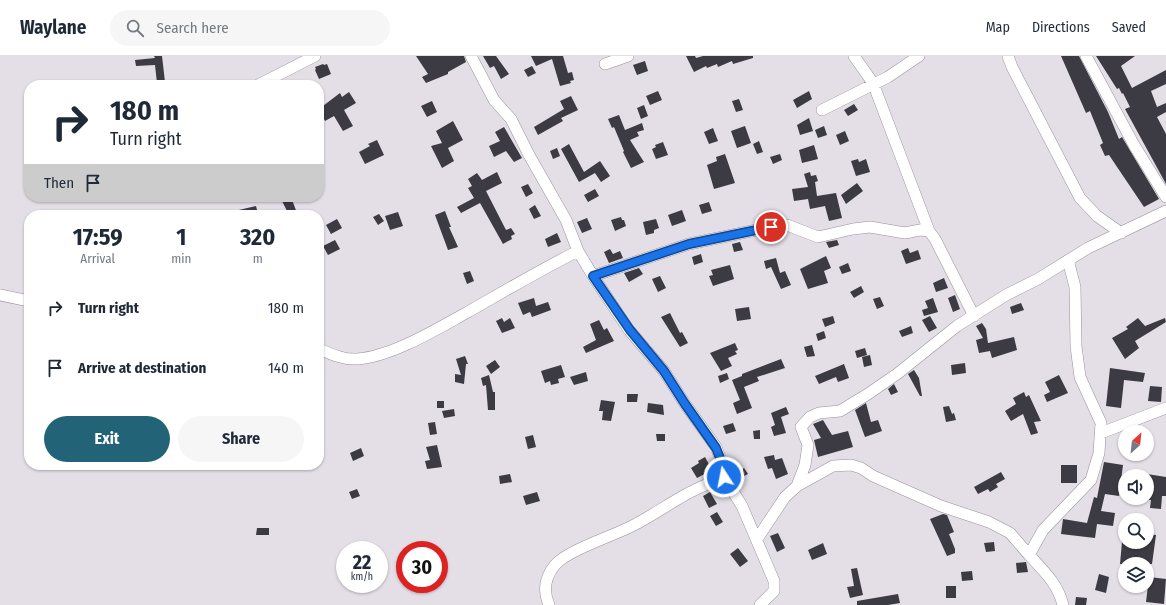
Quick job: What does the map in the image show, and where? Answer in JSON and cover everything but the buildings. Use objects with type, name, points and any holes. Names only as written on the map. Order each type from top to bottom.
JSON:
[{"type":"street","points":[[268,80],[315,56]]},
{"type":"street","points":[[471,56],[494,100],[511,119],[529,155],[566,220],[578,251],[593,276],[630,330],[664,371],[716,448],[722,463],[724,477],[742,506],[757,539],[774,586],[774,591],[760,605]]},
{"type":"street","points":[[605,64],[628,56]]},
{"type":"street","points":[[854,56],[873,84],[929,231],[935,239],[974,316]]},
{"type":"street","points":[[822,110],[888,77],[919,56]]},
{"type":"street","points":[[1008,56],[1012,67],[1080,198],[1097,216],[1121,233]]},
{"type":"street","points":[[1086,56],[1134,144],[1166,197]]},
{"type":"street","points":[[797,486],[805,465],[808,445],[801,427],[810,417],[819,412],[840,411],[897,374],[930,346],[974,316],[1088,248],[1166,211]]},
{"type":"street","points":[[593,276],[689,244],[771,227],[787,225],[818,237],[853,229],[870,227],[905,233],[920,230],[929,231]]},
{"type":"street","points":[[324,351],[346,358],[358,359],[373,356],[400,346],[433,331],[578,251]]},
{"type":"street","points":[[1030,555],[1043,530],[1091,480],[1099,453],[1101,423],[1098,413],[1080,377],[1076,346],[1075,287],[1068,260]]},
{"type":"street","points":[[0,295],[24,300]]},
{"type":"street","points":[[1101,433],[1166,408]]},
{"type":"street","points":[[757,539],[785,497],[797,486],[833,466],[851,465],[861,468],[873,476],[941,506],[989,522],[1010,533],[1052,580],[1061,597],[1063,605]]},
{"type":"street","points":[[549,605],[546,598],[546,584],[550,572],[556,564],[576,552],[656,514],[685,495],[724,477]]},
{"type":"route","points":[[724,477],[722,463],[716,448],[664,371],[630,330],[593,276],[689,244],[771,227]]}]
